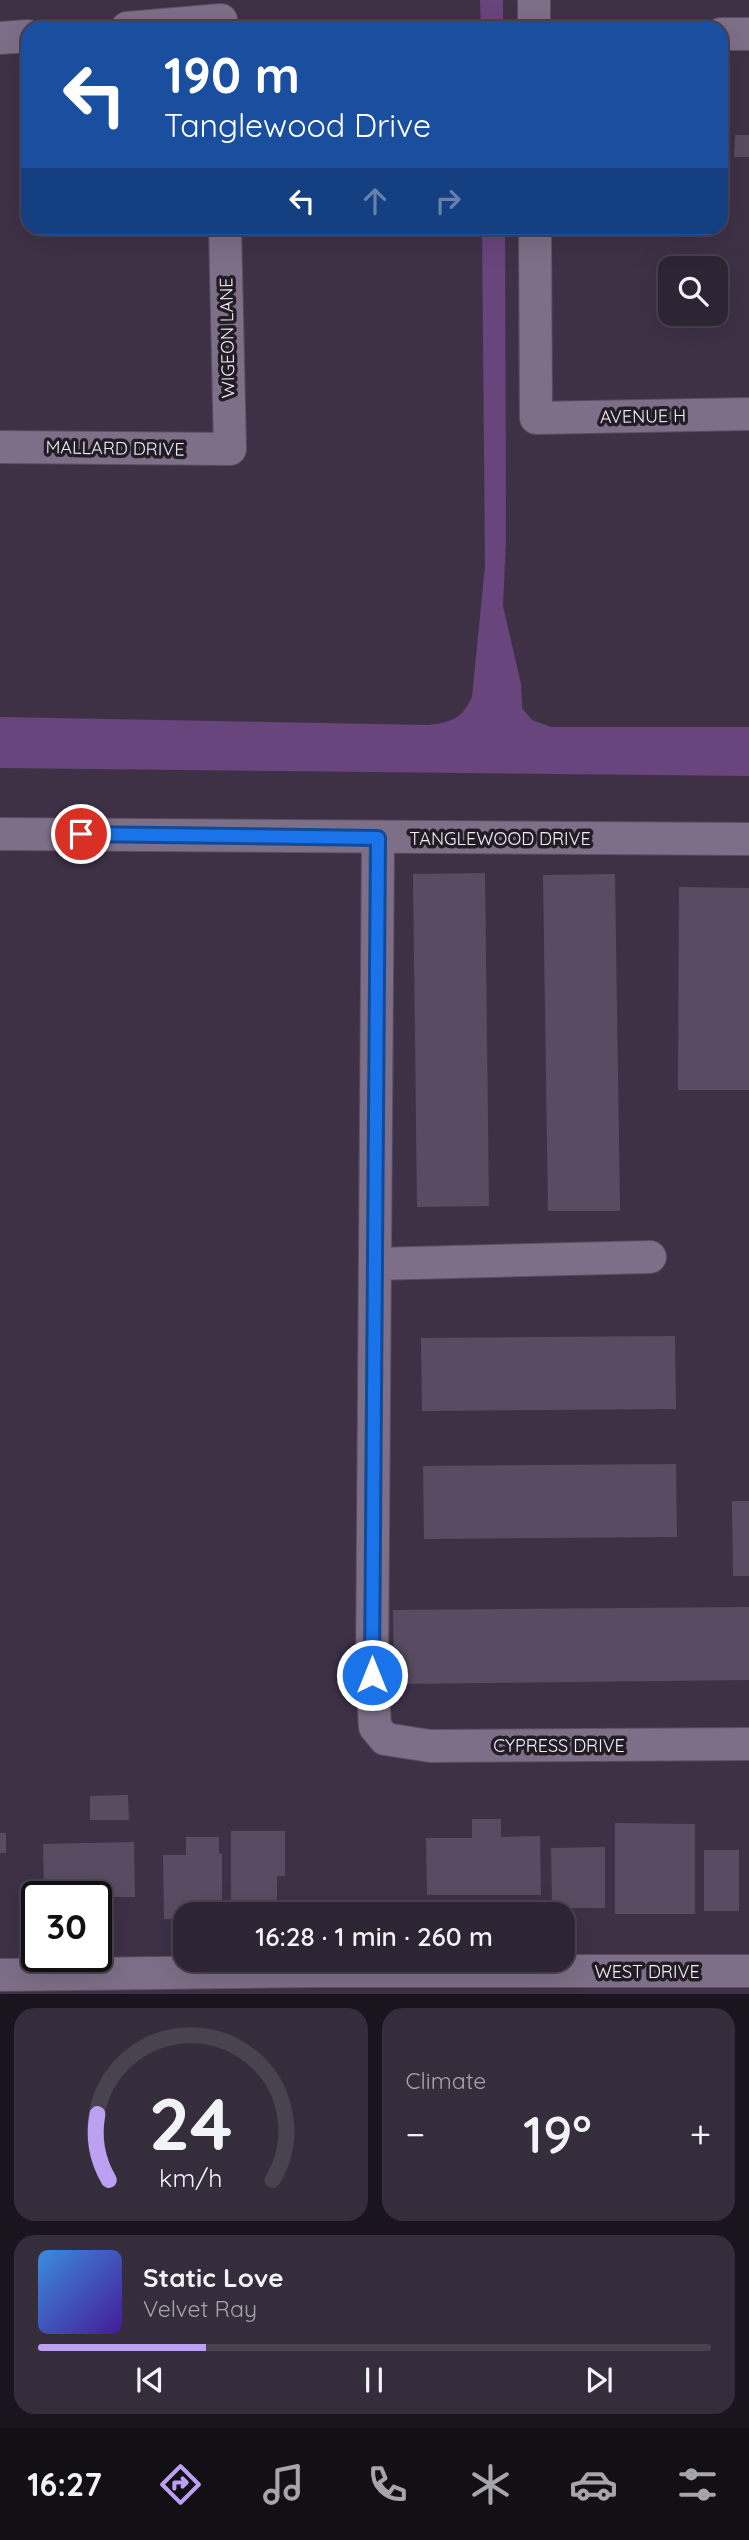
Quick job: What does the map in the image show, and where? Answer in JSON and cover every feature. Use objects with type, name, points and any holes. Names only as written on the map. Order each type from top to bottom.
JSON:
[{"type":"street","points":[[534,0],[534,21]]},
{"type":"street","points":[[728,34],[749,34]]},
{"type":"street","points":[[0,38],[21,36]]},
{"type":"street","name":"WIGEON LANE","points":[[225,235],[230,449]]},
{"type":"street","name":"AVENUE H","points":[[535,235],[536,418],[749,414]]},
{"type":"street","name":"MALLARD DRIVE","points":[[0,447],[230,449]]},
{"type":"street","name":"TANGLEWOOD DRIVE","points":[[0,834],[749,839]]},
{"type":"street","points":[[378,838],[374,1264],[650,1257]]},
{"type":"street","name":"CYPRESS DRIVE","points":[[374,1264],[372,1675],[375,1727],[385,1740],[430,1746],[749,1744]]},
{"type":"street","name":"WEST DRIVE","points":[[0,1975],[319,1983],[749,1972]]},
{"type":"shaded area","points":[[480,0],[503,0],[503,21],[481,21]]},
{"type":"shaded area","points":[[482,235],[505,235],[506,539],[503,606],[521,684],[522,708],[532,720],[551,727],[749,727],[749,776],[0,768],[0,717],[428,725],[450,721],[460,715],[472,697],[485,566]]},
{"type":"building","points":[[735,135],[749,135],[749,157],[734,157]]},
{"type":"building","points":[[485,873],[489,1206],[417,1207],[413,874]]},
{"type":"building","points":[[615,874],[620,1211],[548,1211],[543,875]]},
{"type":"building","points":[[679,887],[749,888],[749,1090],[678,1090]]},
{"type":"building","points":[[675,1336],[676,1409],[422,1411],[421,1338]]},
{"type":"building","points":[[676,1464],[677,1537],[424,1539],[423,1466]]},
{"type":"building","points":[[732,1501],[749,1501],[749,1576],[733,1576]]},
{"type":"building","points":[[749,1607],[749,1680],[394,1684],[393,1610]]},
{"type":"building","points":[[128,1795],[129,1820],[90,1820],[90,1796]]},
{"type":"building","points":[[472,1819],[501,1819],[501,1837],[540,1836],[541,1895],[427,1895],[426,1838],[472,1838]]},
{"type":"building","points":[[615,1823],[695,1824],[695,1914],[615,1914]]},
{"type":"building","points":[[231,1831],[285,1831],[285,1876],[277,1876],[277,1902],[231,1902]]},
{"type":"building","points":[[0,1833],[6,1833],[6,1853],[0,1853]]},
{"type":"building","points":[[186,1837],[219,1837],[219,1853],[222,1854],[222,1902],[173,1902],[173,1919],[164,1919],[163,1855],[186,1855]]},
{"type":"building","points":[[134,1842],[135,1897],[112,1897],[112,1881],[44,1881],[43,1844]]},
{"type":"building","points":[[605,1847],[605,1908],[575,1908],[575,1902],[552,1902],[551,1848]]},
{"type":"building","points":[[704,1850],[739,1850],[739,1911],[704,1911]]},
{"type":"route","points":[[81,834],[378,838],[372,1675]]}]
